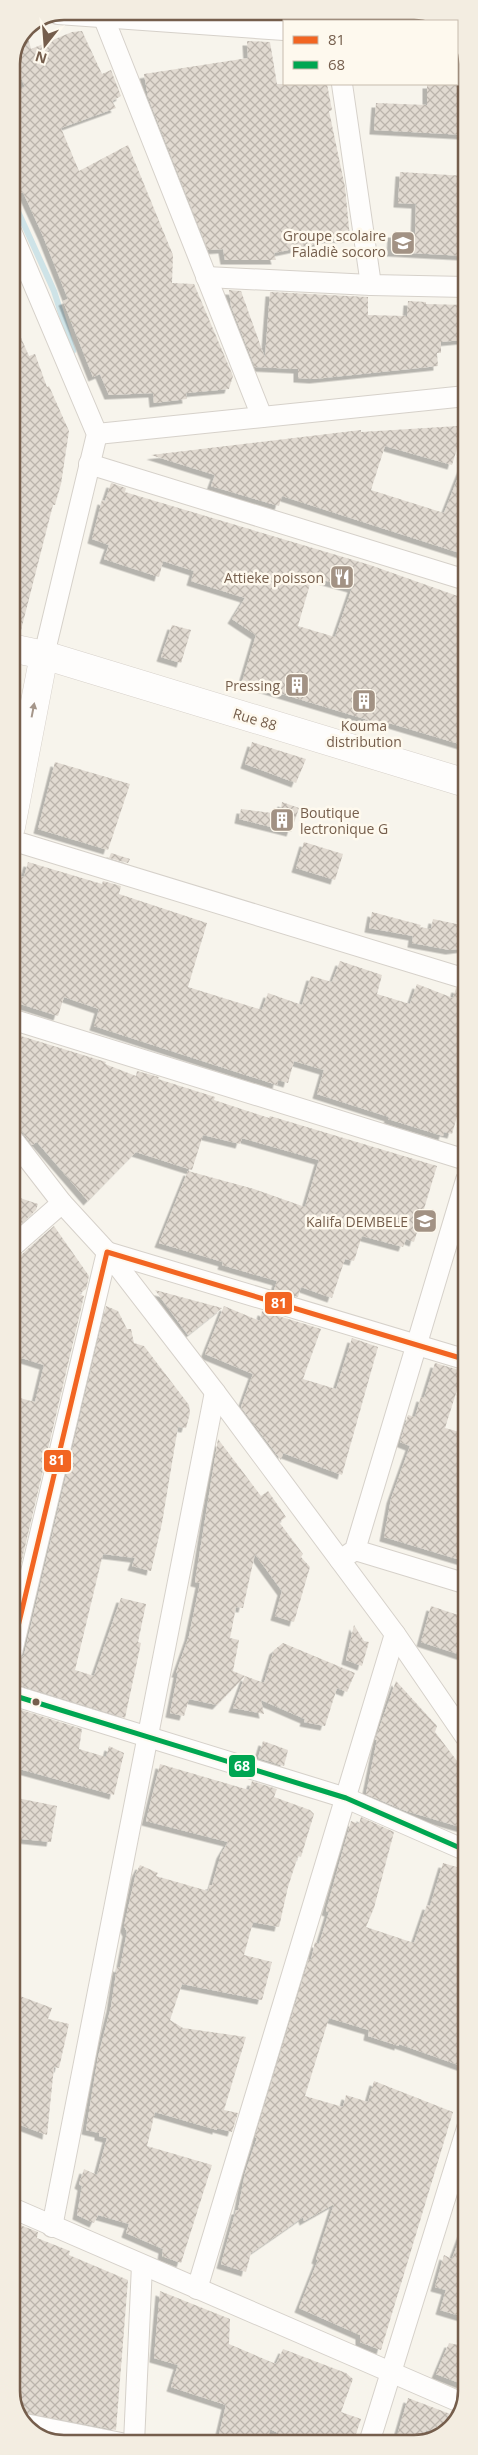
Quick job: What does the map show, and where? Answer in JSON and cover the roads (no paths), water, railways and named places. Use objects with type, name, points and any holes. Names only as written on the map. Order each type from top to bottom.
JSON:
[{"type":"main road","name":"Rue 88","points":[[20,650],[44,655],[458,780]]},
{"type":"main road","points":[[20,780],[44,655]]},
{"type":"street","points":[[105,20],[262,417]]},
{"type":"street","points":[[205,20],[283,30]]},
{"type":"street","points":[[342,85],[371,285]]},
{"type":"street","points":[[20,252],[97,434],[44,655]]},
{"type":"street","points":[[206,277],[371,285],[458,287]]},
{"type":"street","points":[[97,434],[458,397]]},
{"type":"street","points":[[89,464],[458,578]]},
{"type":"street","points":[[20,843],[458,977]]},
{"type":"street","points":[[20,1021],[458,1157]]},
{"type":"street","points":[[20,1148],[62,1203],[107,1252],[215,1392],[348,1555],[395,1634],[458,1726]]},
{"type":"street","points":[[20,1240],[62,1203]]},
{"type":"street","points":[[348,1555],[417,1345],[458,1207]]},
{"type":"street","points":[[107,1252],[458,1358]]},
{"type":"street","points":[[20,1618],[107,1252]]},
{"type":"street","points":[[52,2226],[215,1392]]},
{"type":"street","points":[[348,1555],[458,1582]]},
{"type":"street","points":[[197,2289],[395,1634]]},
{"type":"street","points":[[20,1697],[346,1798],[458,1848]]},
{"type":"street","points":[[372,2435],[391,2373],[458,2184]]},
{"type":"street","points":[[20,2212],[457,2402]]},
{"type":"street","points":[[134,2435],[142,2265]]},
{"type":"street","points":[[38,2427],[80,2435]]},
{"type":"waterway","points":[[20,216],[54,291],[73,351]]},
{"type":"place","name":"Groupe scolaire Faladiè socoro","points":[[403,243]]},
{"type":"place","name":"Attieke poisson","points":[[342,577]]},
{"type":"place","name":"Pressing","points":[[297,685]]},
{"type":"place","name":"Kouma distribution","points":[[364,701]]},
{"type":"place","name":"Boutique lectronique G","points":[[282,820]]},
{"type":"place","name":"Kalifa DEMBELE","points":[[425,1221]]}]
